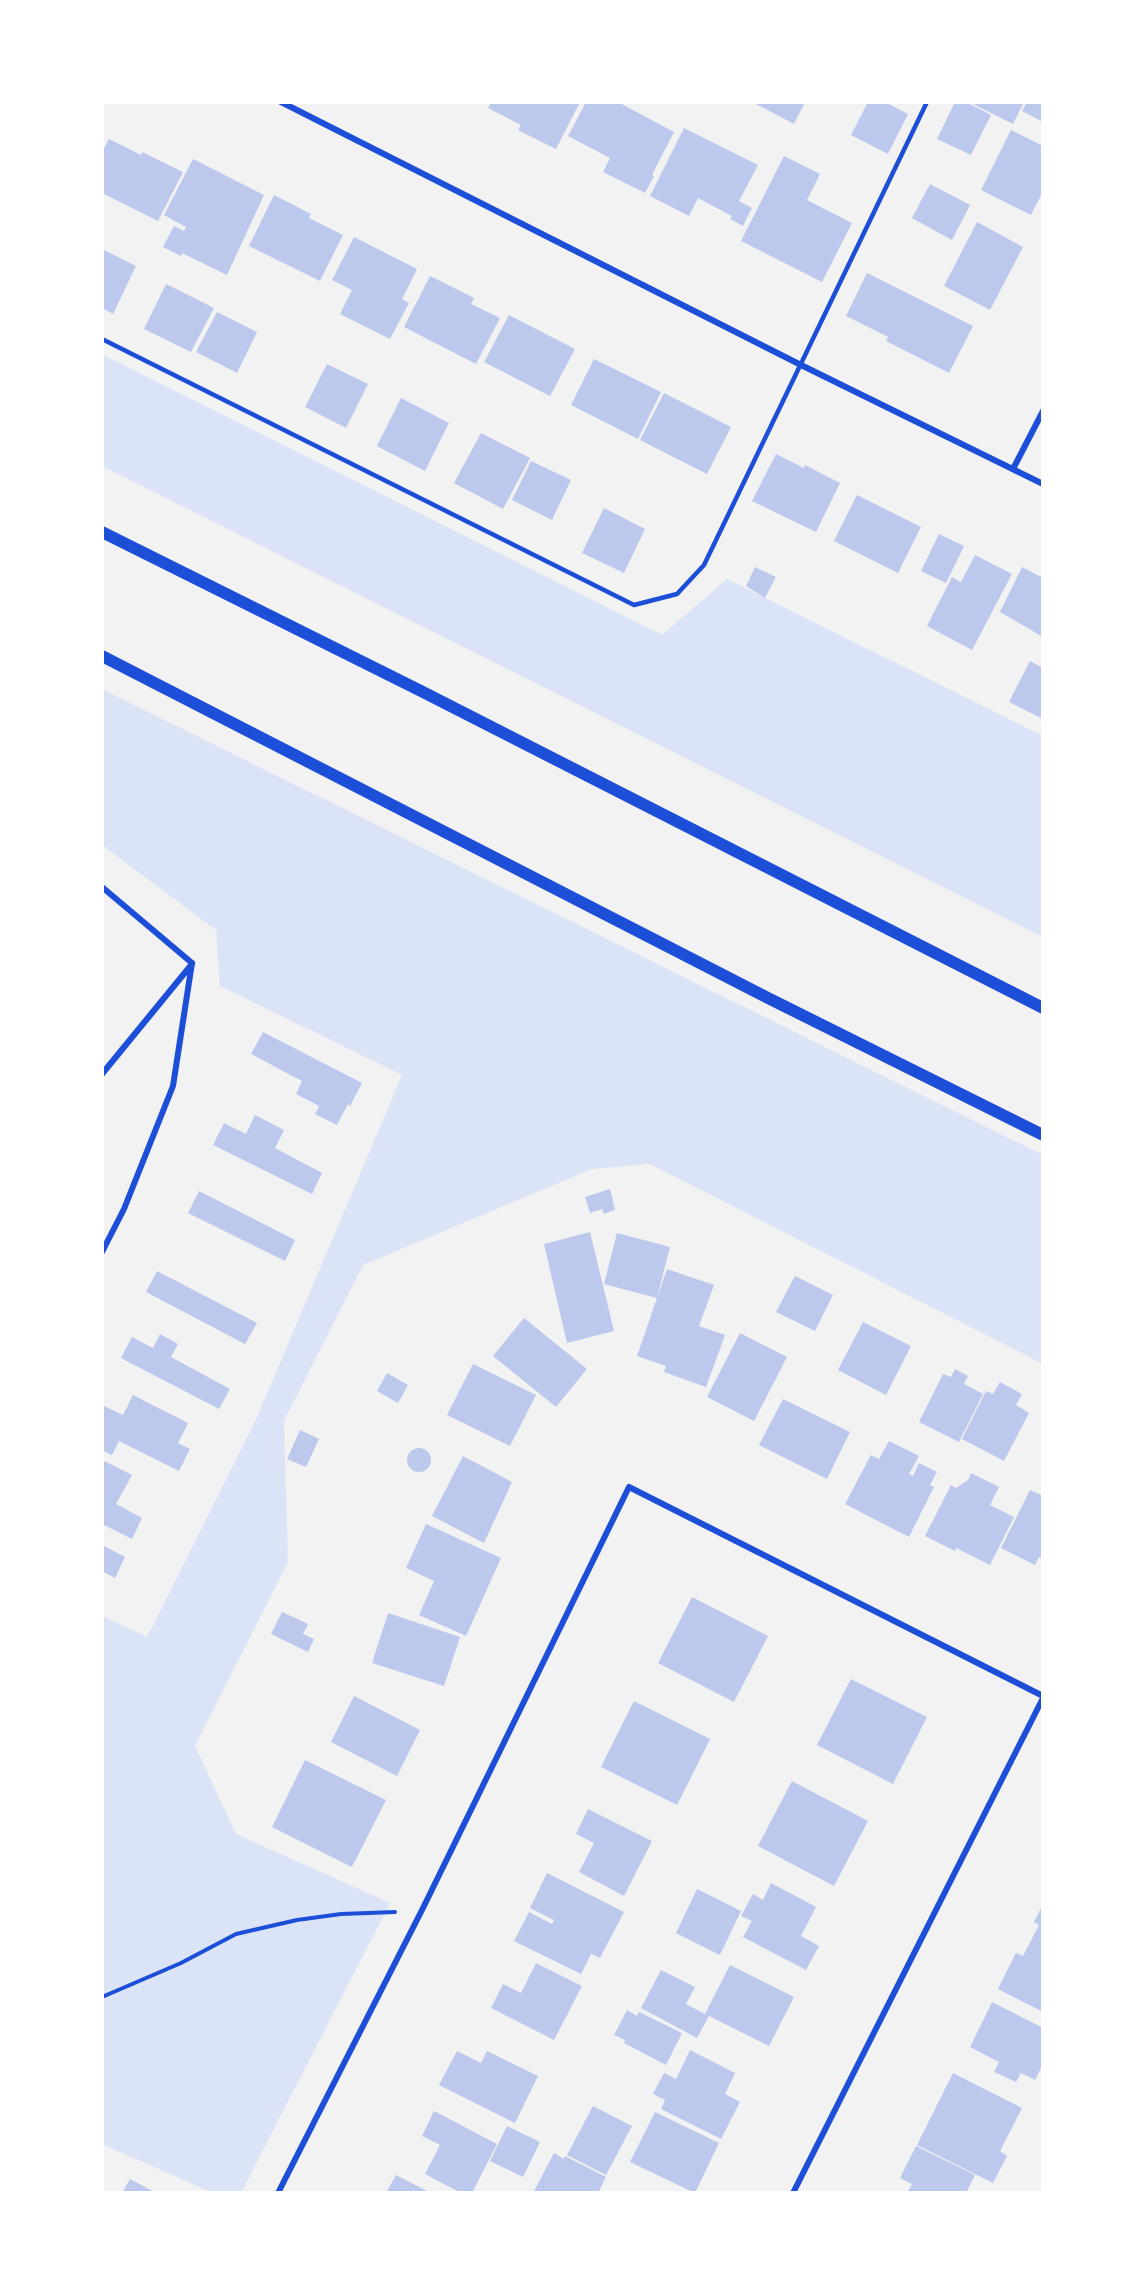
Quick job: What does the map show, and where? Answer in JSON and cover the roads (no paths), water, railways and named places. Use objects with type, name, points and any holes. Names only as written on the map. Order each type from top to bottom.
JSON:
[{"type":"main road","points":[[102,532],[421,691],[1043,1008]]},
{"type":"main road","points":[[102,656],[758,993],[1043,1135]]},
{"type":"street","points":[[281,102],[801,365],[1043,484]]},
{"type":"street","points":[[1013,469],[1043,411]]},
{"type":"street","points":[[102,887],[192,963]]},
{"type":"street","points":[[102,1074],[192,963]]},
{"type":"street","points":[[102,1252],[124,1209],[173,1086],[192,963]]},
{"type":"street","points":[[278,2193],[423,1908],[629,1487],[1043,1697],[793,2193]]},
{"type":"lane","points":[[102,339],[634,605],[677,594],[704,565],[927,102]]}]
